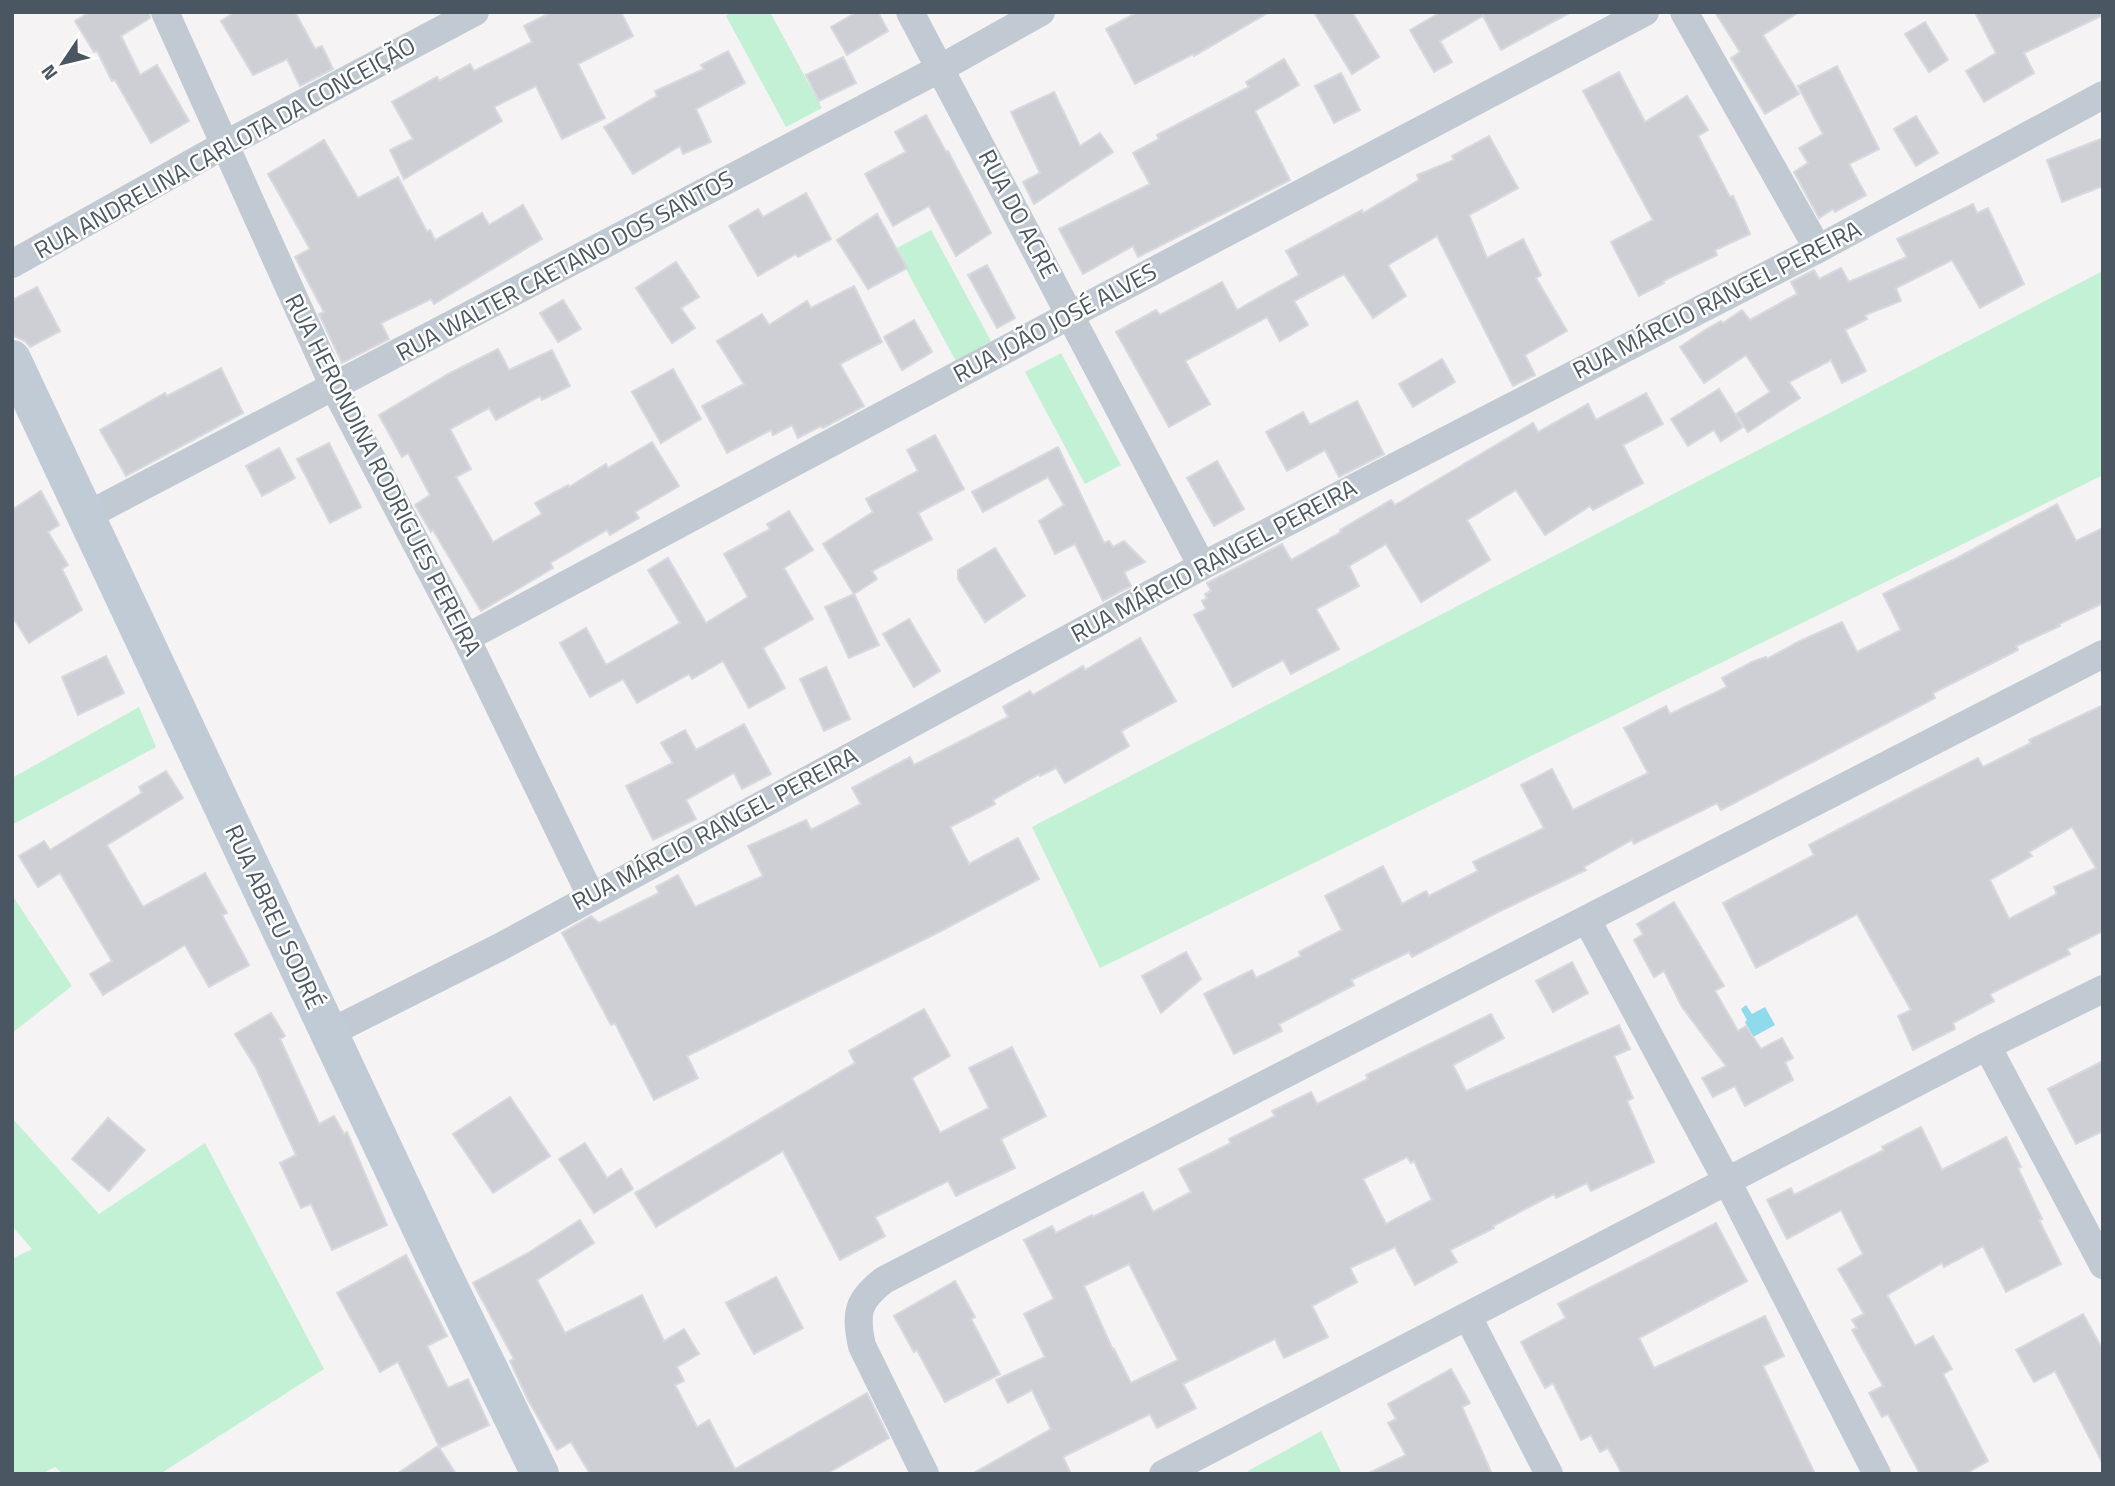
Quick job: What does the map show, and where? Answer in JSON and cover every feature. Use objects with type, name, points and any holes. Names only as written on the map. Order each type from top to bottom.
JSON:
[{"type":"main road","name":"RUA ABREU SODRÉ","points":[[12,359],[496,1387],[540,1474]]},
{"type":"street","name":"RUA HERONDINA RODRIGUES PEREIRA","points":[[165,12],[334,387],[466,638],[591,896]]},
{"type":"street","name":"RUA ANDRELINA CARLOTA DA CONCEIÇÃO","points":[[12,264],[224,145],[475,12]]},
{"type":"street","name":"RUA DO ACRE","points":[[910,12],[1202,566]]},
{"type":"street","name":"RUA WALTER CAETANO DOS SANTOS","points":[[86,516],[941,68],[1041,12]]},
{"type":"street","name":"RUA JOÃO JOSÉ ALVES","points":[[466,638],[1070,314],[1645,12]]},
{"type":"street","points":[[1684,12],[1818,249]]},
{"type":"street","name":"RUA MÁRCIO RANGEL PEREIRA","points":[[329,1033],[502,946],[1202,566],[1818,249],[2103,95]]},
{"type":"street","points":[[925,1474],[862,1346],[858,1326],[859,1306],[869,1292],[884,1279],[2103,654]]},
{"type":"street","points":[[1587,920],[1727,1181],[1877,1474]]},
{"type":"street","points":[[1163,1474],[1987,1046],[2103,989]]},
{"type":"street","points":[[1987,1046],[2103,1265]]},
{"type":"street","points":[[1468,1317],[1549,1474]]},
{"type":"green space","points":[[732,12],[770,12],[822,108],[786,127],[726,16]]},
{"type":"green space","points":[[931,230],[991,341],[956,361],[895,249]]},
{"type":"green space","points":[[2103,271],[2103,475],[1100,968],[1032,827]]},
{"type":"green space","points":[[1061,353],[1121,465],[1085,484],[1025,372]]},
{"type":"green space","points":[[139,707],[156,747],[12,825],[12,778]]},
{"type":"green space","points":[[12,895],[72,986],[12,1033]]},
{"type":"green space","points":[[12,1118],[99,1214],[205,1143],[324,1369],[160,1474],[63,1474],[55,1467],[42,1474],[12,1474],[12,1259],[32,1249],[12,1226]]},
{"type":"green space","points":[[1321,1431],[1342,1474],[1250,1474],[1248,1471]]},
{"type":"water","points":[[1746,1005],[1752,1014],[1765,1007],[1775,1025],[1753,1037],[1741,1009]]},
{"type":"building","points":[[90,12],[149,12],[150,18],[121,36],[140,75],[157,65],[189,121],[151,143],[115,80],[112,81],[97,51],[94,52],[75,21]]},
{"type":"building","points":[[235,12],[295,12],[315,49],[322,46],[333,69],[300,86],[287,59],[253,75],[221,21]]},
{"type":"building","points":[[552,12],[621,12],[633,36],[578,64],[605,118],[562,139],[536,86],[494,107],[502,121],[404,179],[390,150],[413,139],[392,102],[437,77],[439,81],[470,64],[474,71],[532,42],[524,26]]},
{"type":"building","points":[[857,12],[878,12],[888,31],[847,55],[831,27]]},
{"type":"building","points":[[1138,12],[1269,12],[1194,56],[1193,54],[1135,84],[1106,29]]},
{"type":"building","points":[[1314,12],[1352,12],[1379,57],[1352,74]]},
{"type":"building","points":[[1441,12],[1571,12],[1501,50],[1483,16],[1440,41],[1452,62],[1434,72],[1410,30]]},
{"type":"building","points":[[1715,12],[1799,12],[1763,35],[1799,94],[1765,114],[1731,58],[1740,52]]},
{"type":"building","points":[[1975,12],[2103,12],[2103,15],[2024,53],[2034,73],[1984,102],[1966,71],[1996,53]]},
{"type":"building","points":[[1925,22],[1948,60],[1929,72],[1905,34]]},
{"type":"building","points":[[728,51],[745,83],[696,109],[711,142],[683,154],[680,146],[633,174],[604,127],[657,96],[655,91],[704,69],[701,65]]},
{"type":"building","points":[[843,57],[856,83],[819,101],[806,75]]},
{"type":"building","points":[[1284,59],[1299,85],[1255,111],[1290,180],[1138,257],[1133,246],[1083,274],[1059,229],[1150,184],[1133,153],[1159,139],[1157,135],[1249,87],[1246,82]]},
{"type":"building","points":[[1837,66],[1879,149],[1849,164],[1866,195],[1819,218],[1794,172],[1808,163],[1799,148],[1823,134],[1798,86]]},
{"type":"building","points":[[1619,72],[1645,122],[1687,96],[1708,130],[1698,136],[1730,197],[1733,196],[1750,234],[1715,250],[1717,255],[1663,281],[1664,283],[1639,296],[1611,242],[1653,220],[1583,91]]},
{"type":"building","points":[[1341,73],[1360,110],[1334,123],[1315,86]]},
{"type":"building","points":[[1054,92],[1080,146],[1100,133],[1113,152],[1034,204],[1023,182],[1040,173],[1011,112]]},
{"type":"building","points":[[926,115],[991,233],[956,256],[929,206],[893,226],[865,174],[906,152],[895,132]]},
{"type":"building","points":[[1916,116],[1938,153],[1916,166],[1894,129]]},
{"type":"building","points":[[1489,136],[1518,188],[1469,215],[1487,258],[1523,239],[1541,275],[1536,278],[1567,331],[1525,355],[1535,375],[1513,386],[1437,236],[1388,265],[1406,296],[1373,318],[1344,274],[1294,301],[1308,325],[1280,341],[1267,317],[1185,361],[1210,404],[1169,427],[1116,332],[1156,310],[1160,315],[1222,282],[1237,310],[1299,275],[1286,251],[1362,210],[1363,213],[1419,180],[1417,175],[1454,160],[1452,156]]},
{"type":"building","points":[[2103,138],[2103,186],[2062,202],[2047,160]]},
{"type":"building","points":[[324,140],[358,198],[398,177],[427,232],[430,230],[435,240],[482,213],[489,225],[523,205],[542,239],[434,304],[431,299],[381,323],[389,339],[342,363],[319,314],[324,312],[295,257],[310,249],[268,174]]},
{"type":"building","points":[[806,193],[831,239],[798,257],[796,254],[758,276],[729,226],[758,209],[763,217]]},
{"type":"building","points":[[1973,204],[1977,213],[1988,208],[2024,284],[1980,308],[1952,260],[1896,288],[1901,301],[1865,315],[1867,319],[1845,330],[1866,371],[1842,383],[1831,360],[1789,382],[1800,398],[1748,432],[1736,414],[1770,392],[1746,355],[1704,383],[1680,347],[1742,310],[1750,320],[1797,294],[1791,282],[1814,270],[1819,279],[1841,268],[1849,282],[1907,257],[1897,239]]},
{"type":"building","points":[[877,214],[907,268],[868,289],[837,240]]},
{"type":"building","points":[[676,262],[699,297],[681,308],[695,328],[672,343],[636,288]]},
{"type":"building","points":[[987,265],[1015,318],[997,328],[968,275]]},
{"type":"building","points":[[854,286],[882,342],[840,364],[864,406],[798,438],[792,425],[773,435],[771,430],[727,453],[702,406],[744,384],[717,341],[762,314],[769,325],[807,301],[811,308]]},
{"type":"building","points":[[37,287],[60,331],[30,347],[25,341],[12,335],[12,300]]},
{"type":"building","points":[[563,300],[581,329],[558,342],[540,313]]},
{"type":"building","points":[[914,320],[932,352],[902,370],[884,337]]},
{"type":"building","points":[[498,349],[509,370],[552,350],[570,386],[542,400],[540,396],[496,420],[489,408],[450,429],[471,469],[456,477],[493,542],[542,514],[535,503],[568,485],[569,487],[606,464],[608,468],[652,442],[679,486],[635,512],[639,518],[610,535],[607,530],[550,563],[553,568],[481,611],[415,505],[430,495],[408,453],[402,457],[379,415],[450,373]]},
{"type":"building","points":[[1442,359],[1455,382],[1413,407],[1399,384]]},
{"type":"building","points":[[221,368],[243,413],[126,476],[100,430],[165,393],[167,396]]},
{"type":"building","points":[[673,369],[701,419],[661,443],[632,392]]},
{"type":"building","points":[[1719,389],[1743,427],[1721,441],[1714,430],[1688,446],[1671,419]]},
{"type":"building","points":[[1646,393],[1663,424],[1623,445],[1643,483],[1593,510],[1590,506],[1545,535],[1516,490],[1467,520],[1490,560],[1421,602],[1386,544],[1349,566],[1359,586],[1316,609],[1339,649],[1291,674],[1283,660],[1233,687],[1194,615],[1206,609],[1202,601],[1207,598],[1205,594],[1211,591],[1207,583],[1282,544],[1291,560],[1391,500],[1395,505],[1533,423],[1538,432],[1588,404],[1596,420]]},
{"type":"building","points":[[1357,401],[1384,454],[1339,477],[1325,450],[1287,471],[1266,432],[1303,412],[1310,425]]},
{"type":"building","points":[[935,435],[964,489],[918,513],[932,539],[872,571],[877,579],[854,594],[823,544],[873,512],[866,499],[918,471],[907,450]]},
{"type":"building","points":[[329,443],[361,507],[330,523],[297,459]]},
{"type":"building","points":[[1058,447],[1104,543],[1109,541],[1113,547],[1124,541],[1145,562],[1124,572],[1131,586],[1103,601],[1075,544],[1055,554],[1039,521],[1064,505],[1048,477],[983,512],[972,492]]},
{"type":"building","points":[[279,448],[295,478],[262,496],[246,466]]},
{"type":"building","points":[[1217,461],[1244,509],[1214,526],[1187,478]]},
{"type":"building","points":[[41,491],[59,525],[48,532],[68,565],[62,569],[82,610],[29,643],[12,616],[12,510]]},
{"type":"building","points":[[2057,504],[2076,541],[2103,528],[2103,603],[2016,646],[2018,650],[1933,693],[1935,698],[1721,810],[1717,803],[1634,844],[1632,840],[1584,867],[1586,870],[1412,957],[1409,952],[1351,980],[1354,985],[1279,1024],[1282,1031],[1234,1054],[1204,994],[1252,970],[1256,978],[1301,956],[1299,952],[1342,930],[1325,896],[1383,866],[1402,904],[1426,891],[1429,896],[1478,871],[1473,862],[1544,828],[1521,785],[1552,769],[1573,810],[1648,773],[1624,728],[1666,706],[1670,714],[1727,687],[1722,678],[1842,622],[1857,652],[1901,630],[1883,594]]},
{"type":"building","points":[[789,511],[813,550],[784,568],[813,619],[763,648],[785,688],[749,708],[723,661],[692,679],[689,674],[637,703],[623,679],[590,697],[560,643],[586,628],[606,665],[680,623],[648,570],[668,558],[706,623],[748,597],[724,554],[770,529],[767,524]]},
{"type":"building","points":[[995,548],[1025,596],[985,622],[958,579],[958,570]]},
{"type":"building","points":[[854,594],[879,645],[849,658],[825,607]]},
{"type":"building","points":[[909,619],[940,671],[914,687],[883,634]]},
{"type":"building","points":[[1140,638],[1176,701],[1121,731],[1129,746],[1065,783],[1056,768],[1040,776],[1039,774],[993,800],[995,804],[950,827],[969,864],[1018,838],[1039,879],[939,932],[687,1056],[698,1078],[654,1100],[615,1023],[611,1025],[562,933],[591,916],[599,923],[659,893],[656,887],[678,875],[695,907],[763,876],[748,846],[806,820],[811,830],[861,804],[852,788],[910,757],[914,765],[1008,717],[1003,707],[1030,691],[1033,695],[1083,666],[1085,670]]},
{"type":"building","points":[[106,656],[124,693],[78,715],[62,677]]},
{"type":"building","points":[[826,667],[850,719],[824,731],[800,679]]},
{"type":"building","points":[[2103,705],[2103,931],[2067,949],[2070,954],[1990,994],[1994,1001],[1953,1023],[1955,1029],[1913,1050],[1898,1016],[1911,1010],[1857,914],[1756,968],[1723,903],[1814,855],[1809,845],[1978,758],[1983,767],[2031,743],[2029,740]],"holes":[[[2072,827],[2096,868],[2054,887],[2057,894],[2009,919],[1990,880],[2032,856],[2029,852]]]},
{"type":"building","points":[[744,724],[771,774],[742,789],[734,773],[686,800],[696,819],[653,840],[626,786],[673,763],[661,743],[685,730],[696,750]]},
{"type":"building","points":[[166,771],[183,798],[107,845],[143,907],[205,873],[227,913],[222,915],[249,965],[209,987],[185,945],[103,995],[90,974],[112,961],[60,873],[38,887],[19,856],[44,841],[50,850],[142,793],[139,787]]},
{"type":"building","points":[[1674,902],[1724,986],[1715,991],[1738,1031],[1746,1026],[1761,1049],[1782,1038],[1793,1058],[1785,1062],[1793,1080],[1745,1106],[1735,1086],[1713,1097],[1702,1078],[1726,1066],[1682,1007],[1664,971],[1654,977],[1634,940],[1643,934],[1637,924]]},
{"type":"building","points":[[1186,952],[1201,979],[1161,1013],[1142,976]]},
{"type":"building","points":[[1572,962],[1588,993],[1553,1012],[1536,981]]},
{"type":"building","points":[[924,1009],[950,1056],[912,1078],[940,1133],[989,1108],[969,1068],[1012,1047],[1046,1116],[1001,1139],[1015,1168],[956,1196],[948,1181],[875,1217],[885,1236],[840,1260],[783,1151],[656,1227],[635,1193],[855,1063],[849,1051]]},
{"type":"building","points":[[271,1013],[285,1036],[280,1039],[319,1124],[334,1116],[344,1134],[347,1132],[387,1225],[332,1250],[311,1204],[301,1208],[280,1163],[296,1155],[256,1068],[235,1034]]},
{"type":"building","points":[[1491,1014],[1504,1038],[1453,1065],[1466,1091],[1619,1025],[1630,1049],[1614,1056],[1633,1098],[1627,1101],[1654,1162],[1591,1191],[1587,1183],[1556,1198],[1554,1194],[1450,1250],[1457,1262],[1415,1285],[1395,1247],[1350,1268],[1357,1282],[1312,1306],[1328,1337],[1284,1358],[1275,1339],[1183,1384],[1196,1408],[1157,1428],[1150,1414],[1063,1457],[1071,1474],[972,1474],[1051,1429],[1032,1390],[1008,1403],[996,1380],[1045,1357],[1024,1314],[1054,1299],[1024,1240],[1052,1226],[1056,1233],[1143,1192],[1153,1212],[1191,1192],[1179,1169],[1231,1143],[1229,1139],[1275,1116],[1272,1111],[1311,1092],[1317,1104],[1368,1079],[1366,1075]],"holes":[[[1407,1157],[1411,1163],[1414,1161],[1432,1200],[1386,1224],[1363,1179]],[[1129,1264],[1178,1360],[1131,1383],[1084,1286]]]},
{"type":"building","points":[[2103,1061],[2103,1131],[2076,1144],[2048,1089]]},
{"type":"building","points":[[510,1097],[550,1156],[493,1193],[453,1134]]},
{"type":"building","points":[[108,1118],[145,1150],[109,1191],[72,1159]]},
{"type":"building","points":[[1921,1127],[1942,1170],[2006,1137],[2042,1219],[2039,1220],[2061,1264],[2006,1292],[1983,1246],[1944,1267],[1942,1263],[1887,1295],[1915,1346],[1933,1336],[1952,1369],[1943,1374],[1988,1461],[1965,1474],[1920,1474],[1888,1414],[1882,1417],[1869,1393],[1883,1386],[1852,1330],[1857,1328],[1852,1320],[1864,1314],[1838,1269],[1863,1254],[1841,1210],[1787,1239],[1767,1200],[1791,1188],[1794,1195],[1884,1150],[1882,1147]]},
{"type":"building","points":[[585,1143],[607,1178],[621,1169],[633,1189],[594,1213],[559,1159]]},
{"type":"building","points":[[580,1220],[594,1243],[537,1280],[565,1333],[642,1295],[664,1341],[684,1329],[699,1354],[677,1367],[684,1381],[675,1385],[697,1427],[709,1420],[735,1469],[867,1393],[889,1438],[826,1474],[590,1474],[571,1442],[557,1450],[528,1400],[510,1361],[514,1359],[473,1283]]},
{"type":"building","points":[[1716,1223],[1747,1281],[1639,1338],[1654,1368],[1765,1316],[1784,1356],[1763,1366],[1815,1474],[1622,1474],[1608,1448],[1600,1452],[1591,1435],[1581,1440],[1553,1383],[1545,1388],[1521,1342],[1566,1318],[1558,1304]]},
{"type":"building","points":[[406,1255],[447,1336],[427,1346],[448,1388],[468,1379],[489,1425],[440,1448],[398,1362],[380,1372],[337,1293]]},
{"type":"building","points":[[776,1277],[803,1328],[754,1354],[726,1303]]},
{"type":"building","points":[[955,1281],[975,1317],[971,1319],[1000,1374],[945,1402],[917,1350],[914,1352],[894,1316]]},
{"type":"building","points":[[2083,1314],[2103,1350],[2103,1464],[2055,1371],[2034,1382],[2016,1350]]},
{"type":"building","points":[[1451,1369],[1470,1403],[1462,1407],[1492,1474],[1367,1474],[1406,1455],[1388,1423],[1396,1419],[1388,1404]]},
{"type":"building","points":[[438,1446],[456,1474],[397,1474]]}]
